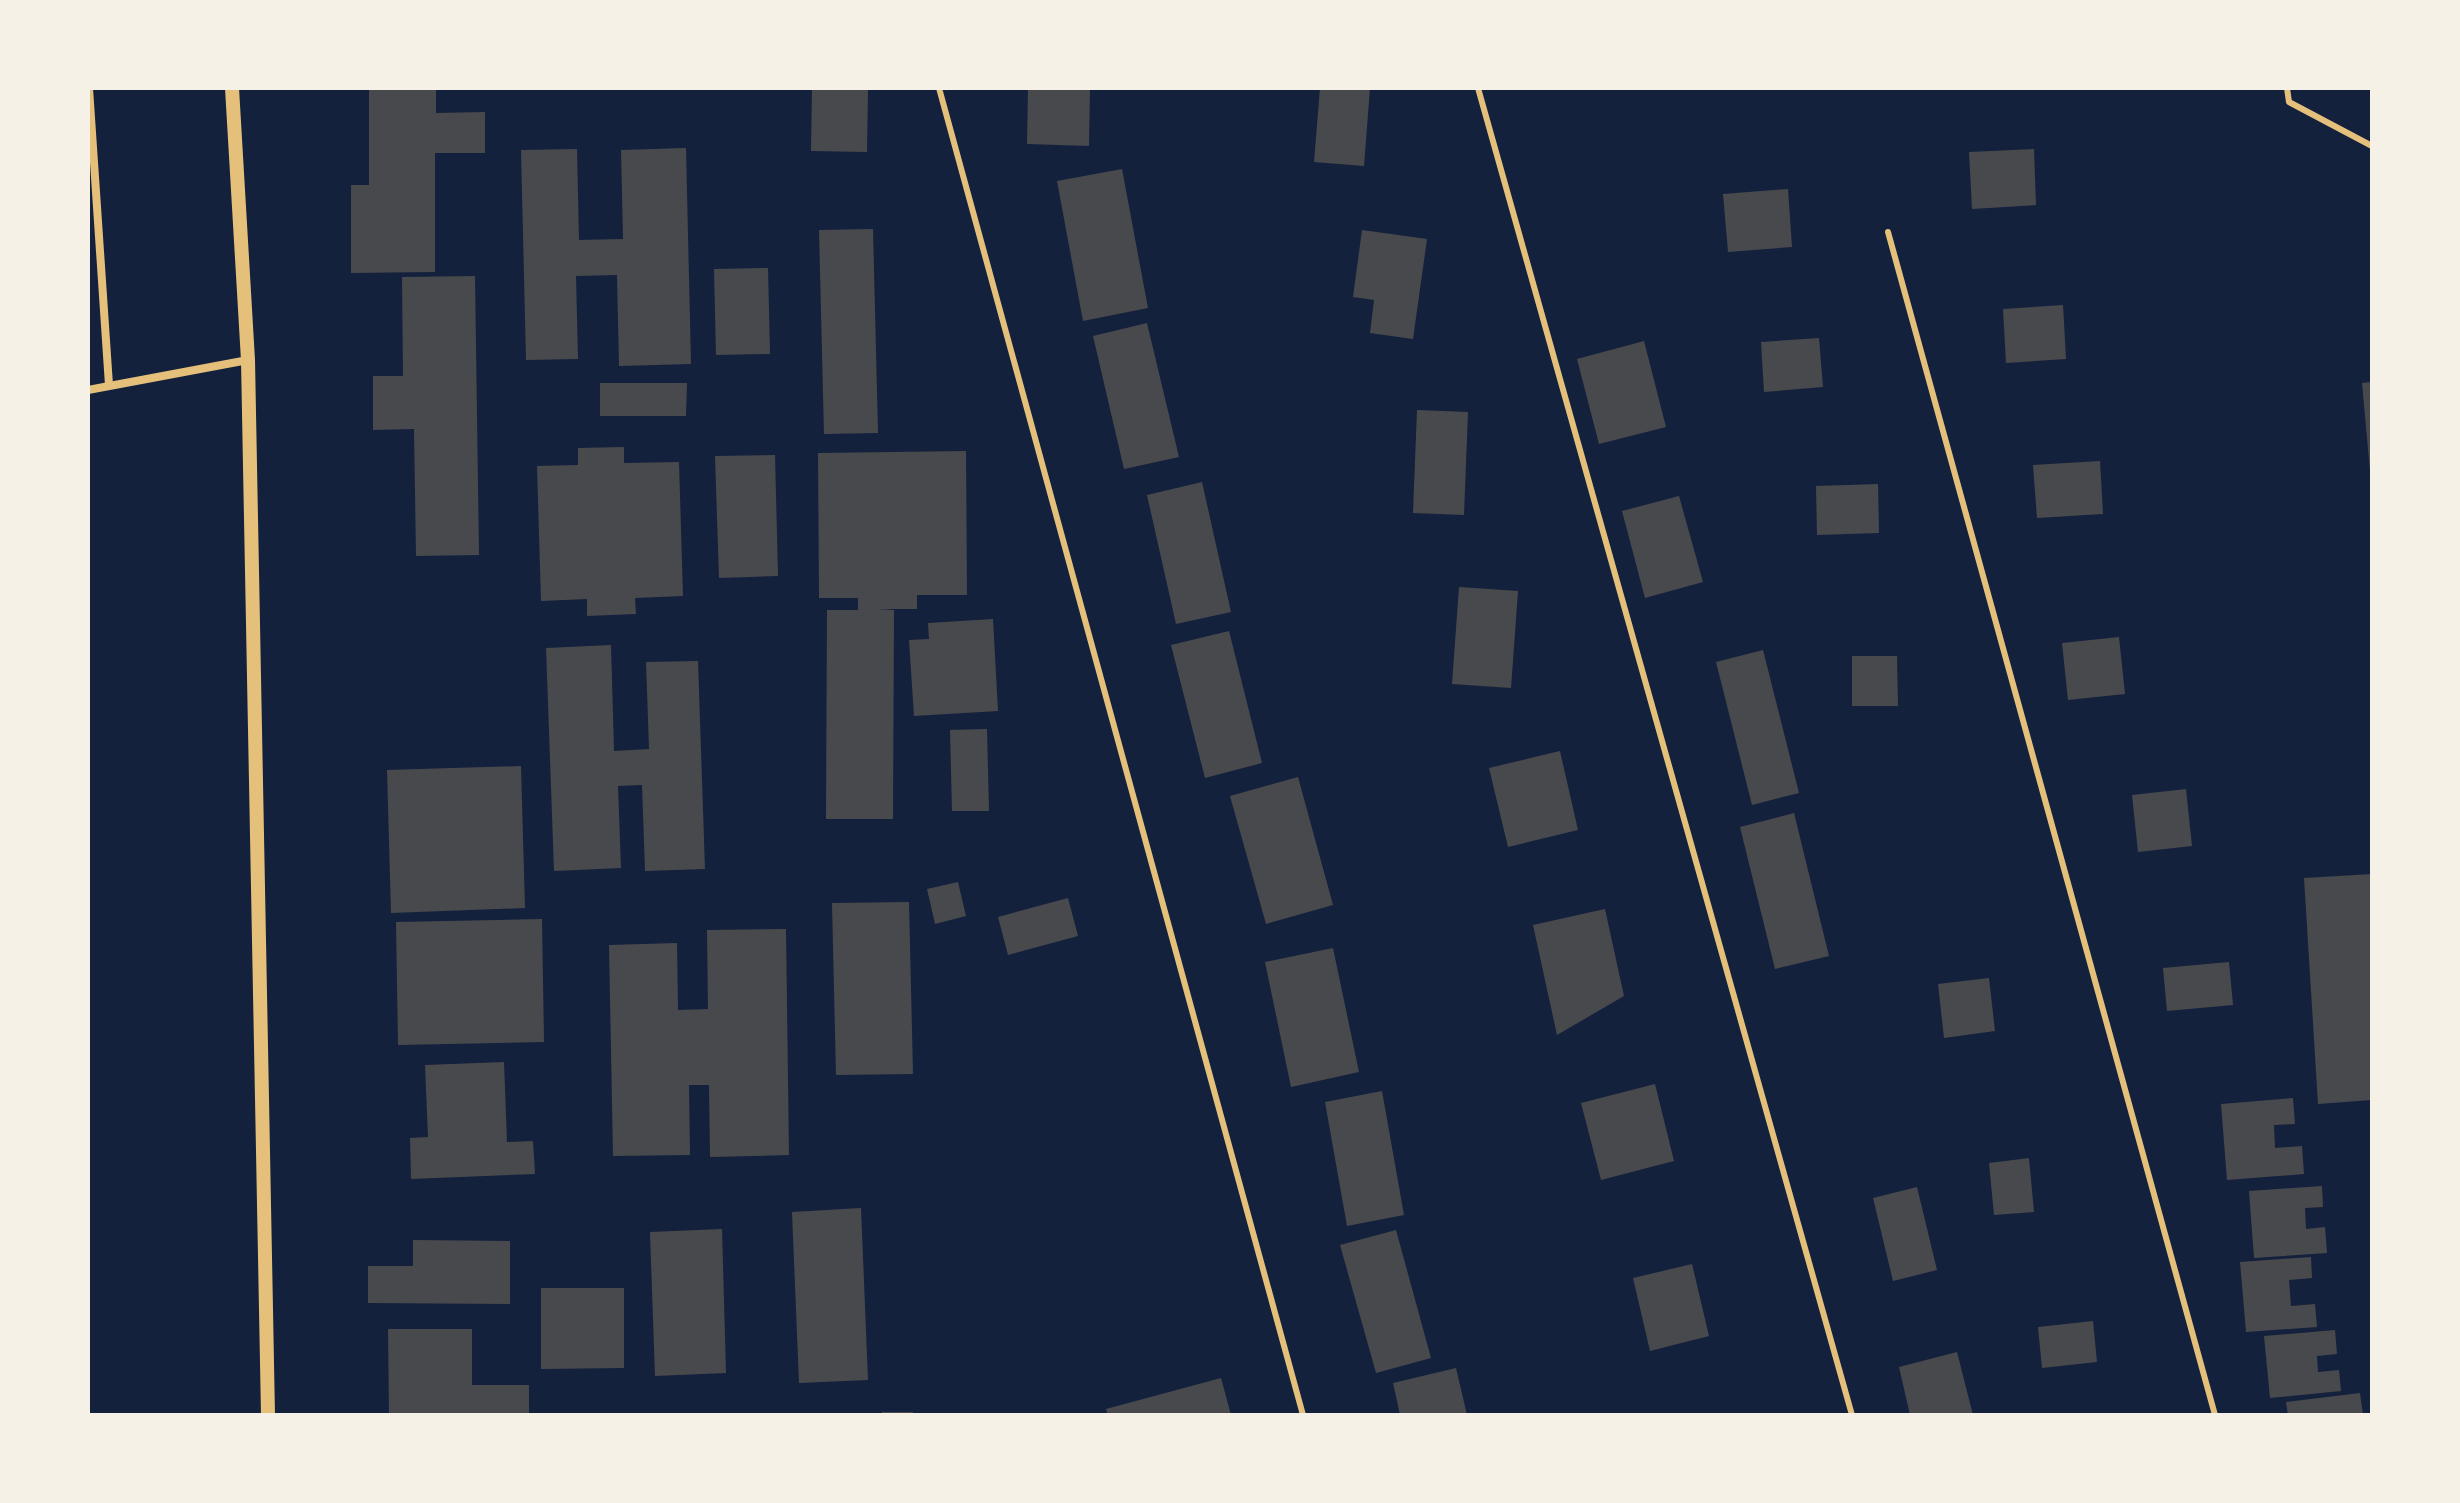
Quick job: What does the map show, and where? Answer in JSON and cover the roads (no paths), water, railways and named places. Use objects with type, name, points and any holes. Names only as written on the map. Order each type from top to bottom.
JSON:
[{"type":"street","points":[[89,88],[109,385]]},
{"type":"street","points":[[232,88],[248,360],[268,1415]]},
{"type":"street","points":[[88,390],[248,360]]},
{"type":"lane","points":[[939,88],[1303,1415]]},
{"type":"lane","points":[[1478,88],[1852,1415]]},
{"type":"lane","points":[[2287,88],[2289,102],[2372,146]]},
{"type":"lane","points":[[1888,232],[2215,1415]]}]
